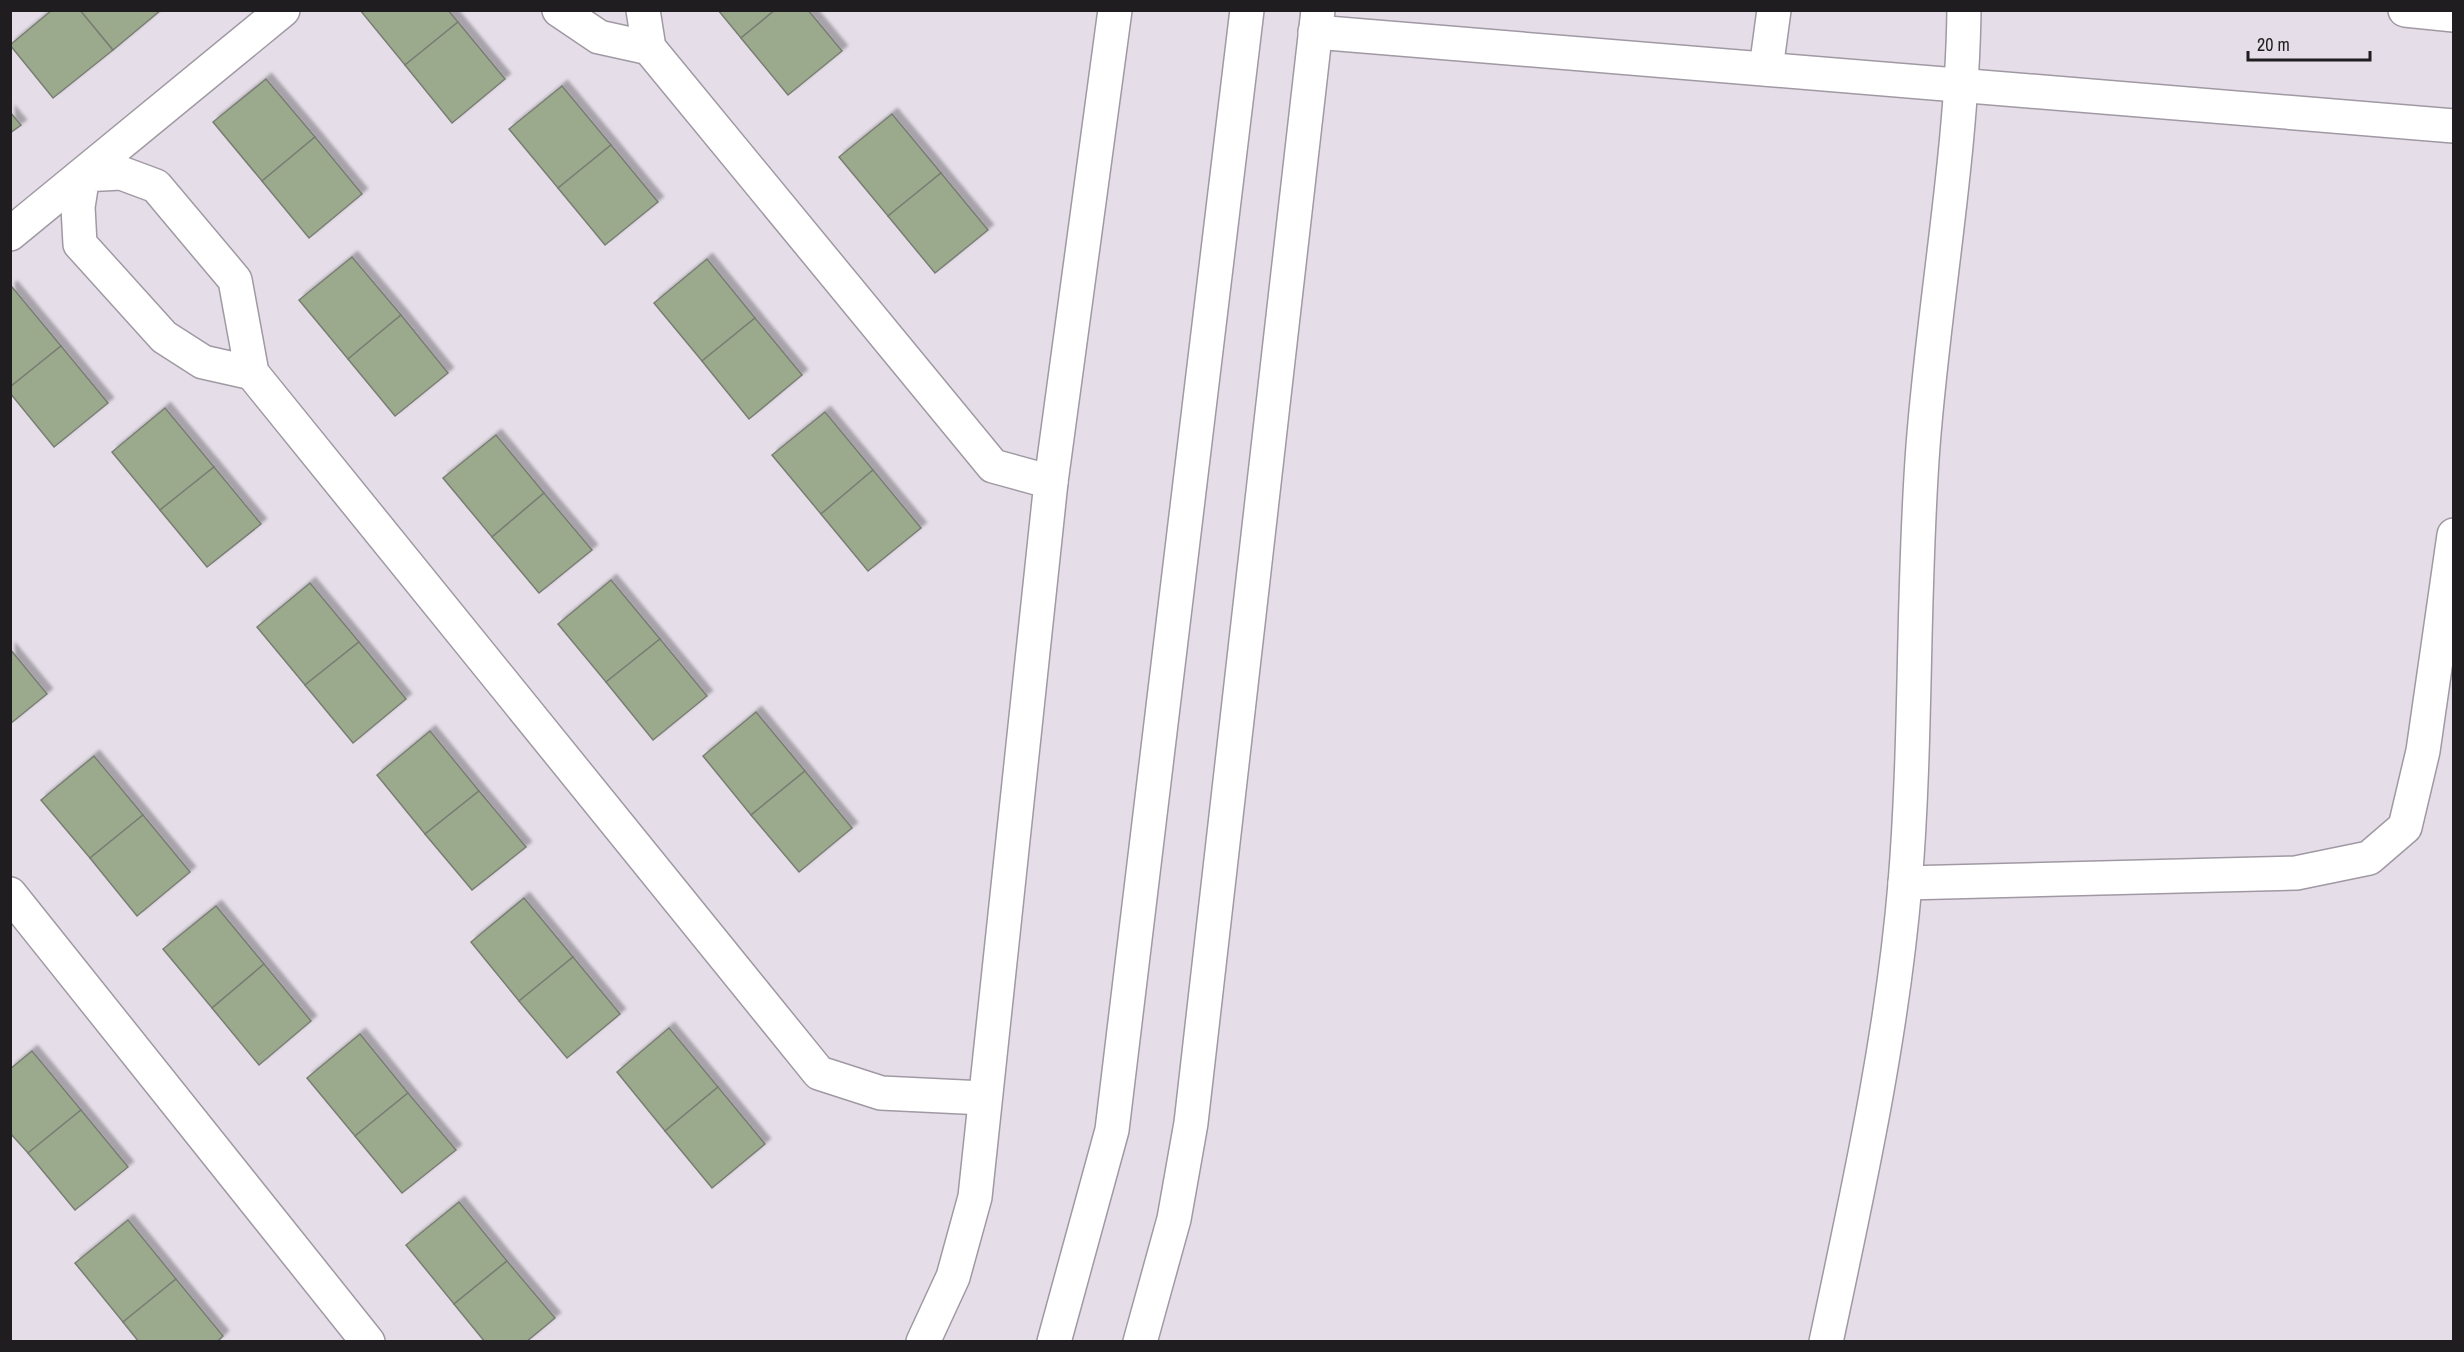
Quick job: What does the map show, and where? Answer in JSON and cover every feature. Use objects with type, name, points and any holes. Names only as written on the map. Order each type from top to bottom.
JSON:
[{"type":"street","points":[[10,234],[283,10]]},
{"type":"street","points":[[559,10],[599,38],[649,48]]},
{"type":"street","points":[[643,10],[649,48],[993,466],[1051,482]]},
{"type":"street","points":[[923,1341],[953,1277],[975,1197],[1051,482],[1115,10]]},
{"type":"street","points":[[1054,1341],[1112,1130],[1246,10]]},
{"type":"street","points":[[1766,69],[1774,10]]},
{"type":"street","points":[[1826,1341],[1851,1223],[1886,1034],[1905,884],[1923,446],[1963,86],[1964,10]]},
{"type":"street","points":[[2405,10],[2454,15]]},
{"type":"street","points":[[1140,1341],[1174,1219],[1191,1123],[1316,21],[1766,69],[2454,126]]},
{"type":"street","points":[[83,175],[121,173],[156,186],[235,280],[252,373],[819,1073],[881,1093],[984,1098]]},
{"type":"street","points":[[83,175],[78,207],[80,244],[165,337],[203,362],[252,373]]},
{"type":"street","points":[[1905,884],[2296,873],[2369,858],[2405,827],[2423,751],[2454,535]]},
{"type":"street","points":[[10,894],[368,1341]]},
{"type":"building","points":[[52,10],[80,10],[113,50],[53,98],[10,45]]},
{"type":"building","points":[[80,10],[161,10],[113,50]]},
{"type":"building","points":[[360,10],[448,10],[458,22],[405,65]]},
{"type":"building","points":[[718,10],[775,10],[741,38]]},
{"type":"building","points":[[775,10],[808,10],[842,51],[788,95],[741,38]]},
{"type":"building","points":[[458,22],[505,79],[452,123],[405,65]]},
{"type":"building","points":[[266,79],[315,137],[262,181],[213,122]]},
{"type":"building","points":[[562,86],[611,145],[558,188],[509,129]]},
{"type":"building","points":[[10,112],[21,125],[10,133]]},
{"type":"building","points":[[892,114],[941,173],[888,216],[839,157]]},
{"type":"building","points":[[315,137],[362,194],[309,238],[262,181]]},
{"type":"building","points":[[611,145],[658,202],[605,245],[558,188]]},
{"type":"building","points":[[941,173],[988,230],[935,273],[888,216]]},
{"type":"building","points":[[352,257],[401,315],[348,359],[299,300]]},
{"type":"building","points":[[707,259],[755,318],[702,361],[654,303]]},
{"type":"building","points":[[12,287],[61,346],[10,387],[10,288]]},
{"type":"building","points":[[401,315],[448,373],[395,416],[348,359]]},
{"type":"building","points":[[755,318],[802,375],[749,419],[702,361]]},
{"type":"building","points":[[61,346],[108,403],[54,447],[10,393],[10,387]]},
{"type":"building","points":[[165,408],[214,467],[160,510],[112,452]]},
{"type":"building","points":[[825,412],[873,470],[821,514],[772,455]]},
{"type":"building","points":[[496,435],[544,493],[492,537],[443,478]]},
{"type":"building","points":[[214,467],[261,524],[207,567],[160,510]]},
{"type":"building","points":[[873,470],[921,528],[868,571],[821,514]]},
{"type":"building","points":[[544,493],[592,550],[539,593],[492,537]]},
{"type":"building","points":[[611,580],[660,639],[606,682],[558,624]]},
{"type":"building","points":[[310,583],[359,642],[305,685],[257,627]]},
{"type":"building","points":[[660,639],[707,696],[653,740],[606,682]]},
{"type":"building","points":[[359,642],[406,699],[353,743],[305,685]]},
{"type":"building","points":[[10,649],[47,694],[10,724]]},
{"type":"building","points":[[756,712],[805,771],[751,815],[703,756]]},
{"type":"building","points":[[430,731],[479,791],[425,834],[377,775]]},
{"type":"building","points":[[94,756],[143,815],[90,858],[41,800]]},
{"type":"building","points":[[805,771],[852,828],[799,872],[751,815]]},
{"type":"building","points":[[479,791],[526,847],[472,890],[425,834]]},
{"type":"building","points":[[143,815],[190,872],[137,916],[90,858]]},
{"type":"building","points":[[524,898],[573,957],[519,1001],[471,942]]},
{"type":"building","points":[[216,906],[264,964],[212,1008],[163,949]]},
{"type":"building","points":[[573,957],[620,1014],[567,1058],[519,1001]]},
{"type":"building","points":[[264,964],[311,1021],[259,1065],[212,1008]]},
{"type":"building","points":[[669,1028],[718,1087],[665,1131],[617,1072]]},
{"type":"building","points":[[360,1034],[408,1093],[355,1136],[307,1078]]},
{"type":"building","points":[[32,1051],[81,1110],[28,1153],[10,1133],[10,1069]]},
{"type":"building","points":[[718,1087],[765,1144],[712,1188],[665,1131]]},
{"type":"building","points":[[408,1093],[456,1150],[402,1193],[355,1136]]},
{"type":"building","points":[[81,1110],[128,1167],[75,1210],[28,1153]]},
{"type":"building","points":[[459,1202],[507,1261],[454,1304],[406,1245]]},
{"type":"building","points":[[128,1220],[176,1279],[123,1322],[75,1263]]},
{"type":"building","points":[[507,1261],[555,1318],[526,1342],[485,1342],[454,1304]]},
{"type":"building","points":[[176,1279],[223,1336],[217,1342],[139,1342],[123,1322]]}]
